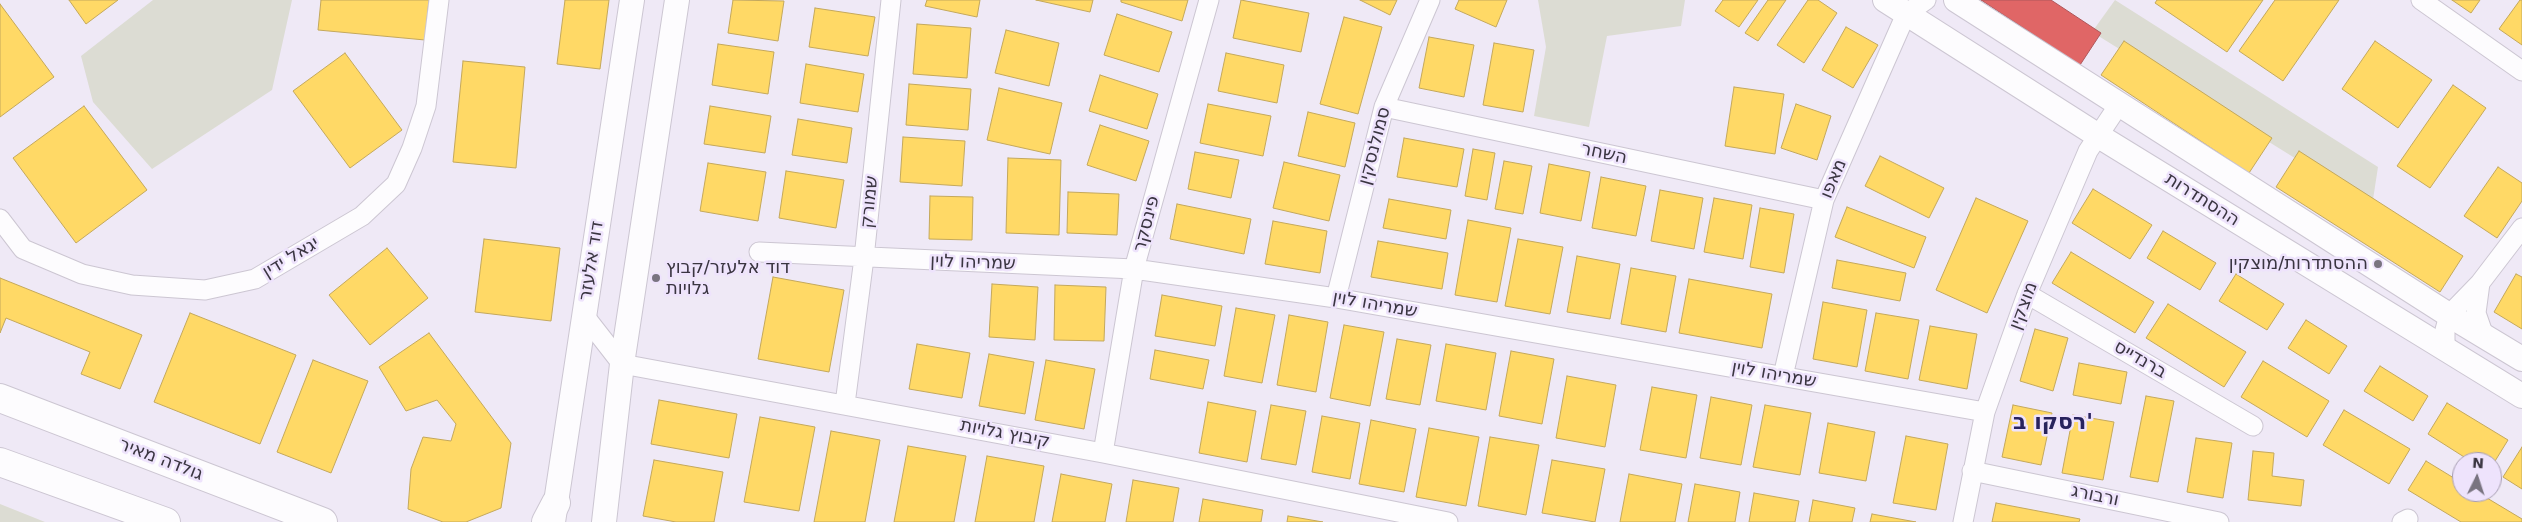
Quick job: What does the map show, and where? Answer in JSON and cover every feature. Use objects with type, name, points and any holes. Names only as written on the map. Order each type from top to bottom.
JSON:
[{"type":"main road","name":"גולדה מאיר","points":[[0,398],[323,522]]},
{"type":"main road","points":[[0,462],[166,522]]},
{"type":"street","name":"יגאל ידין","points":[[0,219],[23,249],[82,274],[132,285],[205,290],[255,279],[362,216],[396,184],[412,148],[426,106],[439,0]]},
{"type":"street","name":"דוד אלעזר","points":[[552,516],[632,0]]},
{"type":"street","points":[[604,522],[622,364],[677,0]]},
{"type":"street","name":"שמורק","points":[[845,404],[864,258],[891,0]]},
{"type":"street","name":"פינסקר","points":[[1103,453],[1134,269],[1209,0]]},
{"type":"street","name":"סמולנסקין","points":[[1336,298],[1384,107],[1430,0]]},
{"type":"street","name":"ההסתדרות","points":[[1885,0],[2097,135],[2522,396]]},
{"type":"street","points":[[1906,14],[1926,0]]},
{"type":"street","name":"ההסתדרות","points":[[1956,0],[2450,315],[2522,358]]},
{"type":"street","points":[[2421,0],[2522,71]]},
{"type":"street","name":"מאפו","points":[[1783,376],[1824,200],[1906,14]]},
{"type":"street","name":"מוצקין","points":[[1963,522],[1985,412],[2027,294],[2088,151],[2120,103]]},
{"type":"street","name":"השחר","points":[[1384,107],[1824,200]]},
{"type":"street","points":[[2445,350],[2445,330],[2450,315],[2480,282],[2522,228]]},
{"type":"street","name":"שמריהו לוין","points":[[759,252],[1134,269],[1336,298],[1985,412]]},
{"type":"street","points":[[2480,282],[2476,313],[2484,336]]},
{"type":"street","name":"ברנדייס","points":[[2027,294],[2253,426]]},
{"type":"street","points":[[583,314],[622,364]]},
{"type":"street","name":"קיבוץ גלויות","points":[[622,364],[1103,453],[1448,522]]},
{"type":"street","name":"ורבורג","points":[[1972,471],[2219,522]]},
{"type":"shaded area","points":[[153,0],[292,0],[272,90],[152,169],[93,102],[81,56]]},
{"type":"shaded area","points":[[1538,0],[1685,0],[1681,26],[1607,36],[1589,127],[1534,116],[1546,47]]},
{"type":"shaded area","points":[[2115,0],[2378,167],[2372,206],[2092,32]]},
{"type":"shaded area","points":[[0,504],[45,522],[0,522]]},
{"type":"building: Homes","points":[[69,0],[118,0],[86,24]]},
{"type":"building: Homes","points":[[321,0],[429,0],[425,40],[318,30]]},
{"type":"building: Homes","points":[[565,0],[609,0],[600,69],[557,64]]},
{"type":"building: Homes","points":[[733,0],[784,1],[778,41],[728,33]]},
{"type":"building: Homes","points":[[927,0],[980,0],[977,17],[925,6]]},
{"type":"building: Homes","points":[[1036,0],[1093,0],[1090,12]]},
{"type":"building: Homes","points":[[1121,0],[1188,0],[1182,21],[1121,2]]},
{"type":"building: Homes","points":[[1241,0],[1309,13],[1301,52],[1233,38]]},
{"type":"building: Homes","points":[[1360,0],[1397,0],[1390,15]]},
{"type":"building: Homes","points":[[1459,0],[1507,0],[1496,27],[1455,9]]},
{"type":"building: Homes","points":[[1723,0],[1758,0],[1739,27],[1715,11]]},
{"type":"building: Homes","points":[[1768,0],[1786,0],[1758,41],[1745,33]]},
{"type":"building: Homes","points":[[1808,0],[1818,0],[1837,13],[1804,63],[1777,45]]},
{"type":"building: Homes","points":[[2157,0],[2263,0],[2227,52],[2155,3]]},
{"type":"building: Homes","points":[[2275,0],[2339,0],[2283,81],[2239,51]]},
{"type":"building: Homes","points":[[2452,0],[2480,0],[2471,13]]},
{"type":"building: Homes","points":[[2520,0],[2522,0],[2522,45],[2499,29]]},
{"type":"building: Homes","points":[[0,4],[54,77],[0,117]]},
{"type":"building: Homes","points":[[815,8],[875,17],[868,56],[809,47]]},
{"type":"building: Homes","points":[[1117,14],[1172,32],[1159,72],[1104,55]]},
{"type":"building: Homes","points":[[1344,17],[1382,27],[1358,114],[1320,104]]},
{"type":"building: Homes","points":[[917,24],[971,28],[967,78],[913,74]]},
{"type":"building: Homes","points":[[1846,27],[1878,45],[1853,88],[1822,70]]},
{"type":"building: Homes","points":[[1006,30],[1059,43],[1049,86],[995,73]]},
{"type":"building: Homes","points":[[1429,37],[1474,45],[1464,97],[1419,88]]},
{"type":"building: Homes","points":[[2124,41],[2272,138],[2249,173],[2101,75]]},
{"type":"building: Homes","points":[[2375,41],[2432,80],[2398,128],[2342,89]]},
{"type":"building: Homes","points":[[1494,43],[1534,50],[1523,112],[1483,105]]},
{"type":"building: Homes","points":[[718,44],[774,52],[768,94],[712,85]]},
{"type":"building: Homes","points":[[345,53],[402,130],[350,168],[293,91]]},
{"type":"building: Homes","points":[[1226,53],[1284,65],[1277,103],[1218,91]]},
{"type":"building: Homes","points":[[463,61],[525,67],[516,168],[453,162]]},
{"type":"building: Homes","points":[[806,64],[864,74],[858,112],[800,103]]},
{"type":"building: Homes","points":[[1100,75],[1158,94],[1147,129],[1089,111]]},
{"type":"building: Homes","points":[[909,84],[971,89],[968,130],[906,125]]},
{"type":"building: Homes","points":[[2453,85],[2486,108],[2430,188],[2397,166]]},
{"type":"building: Homes","points":[[1734,87],[1784,94],[1775,154],[1725,146]]},
{"type":"building: Homes","points":[[999,88],[1062,103],[1050,154],[987,140]]},
{"type":"building: Homes","points":[[1208,104],[1271,116],[1263,156],[1200,143]]},
{"type":"building: Homes","points":[[1796,104],[1831,116],[1817,160],[1781,148]]},
{"type":"building: Homes","points":[[84,106],[147,190],[76,243],[13,158]]},
{"type":"building: Homes","points":[[710,106],[771,116],[765,153],[704,144]]},
{"type":"building: Homes","points":[[1308,112],[1355,123],[1345,167],[1298,156]]},
{"type":"building: Homes","points":[[798,119],[852,128],[847,163],[792,155]]},
{"type":"building: Homes","points":[[1100,125],[1149,141],[1136,181],[1087,165]]},
{"type":"building: Homes","points":[[903,137],[965,141],[962,186],[900,182]]},
{"type":"building: Homes","points":[[1404,138],[1464,149],[1457,187],[1397,177]]},
{"type":"building: Homes","points":[[1473,149],[1495,153],[1487,200],[1465,196]]},
{"type":"building: Homes","points":[[2299,151],[2463,256],[2440,292],[2276,187]]},
{"type":"building: Homes","points":[[1195,152],[1239,160],[1231,198],[1188,189]]},
{"type":"building: Homes","points":[[1880,156],[1944,188],[1929,218],[1865,186]]},
{"type":"building: Homes","points":[[1008,158],[1061,160],[1059,235],[1006,233]]},
{"type":"building: Homes","points":[[1504,161],[1532,166],[1523,214],[1495,209]]},
{"type":"building: Homes","points":[[1284,162],[1340,175],[1329,221],[1273,208]]},
{"type":"building: Homes","points":[[708,163],[766,172],[758,221],[700,211]]},
{"type":"building: Homes","points":[[1549,164],[1590,172],[1581,221],[1540,213]]},
{"type":"building: Homes","points":[[2498,167],[2522,183],[2522,201],[2497,238],[2464,216]]},
{"type":"building: Homes","points":[[786,171],[844,180],[836,228],[779,218]]},
{"type":"building: Homes","points":[[1601,177],[1646,186],[1636,236],[1592,228]]},
{"type":"building: Homes","points":[[2093,189],[2152,225],[2130,259],[2072,223]]},
{"type":"building: Homes","points":[[1660,190],[1703,198],[1694,249],[1651,241]]},
{"type":"building: Homes","points":[[1068,192],[1119,194],[1117,235],[1067,233]]},
{"type":"building: Homes","points":[[930,196],[973,197],[972,240],[929,239]]},
{"type":"building: Homes","points":[[1714,198],[1752,205],[1743,259],[1704,252]]},
{"type":"building: Homes","points":[[1976,198],[2028,221],[1987,313],[1936,290]]},
{"type":"building: Homes","points":[[1389,199],[1451,210],[1446,239],[1383,228]]},
{"type":"building: Homes","points":[[1177,204],[1251,219],[1244,254],[1170,239]]},
{"type":"building: Homes","points":[[1847,207],[1926,237],[1914,268],[1835,237]]},
{"type":"building: Homes","points":[[1760,208],[1794,214],[1784,273],[1750,267]]},
{"type":"building: Homes","points":[[1468,220],[1511,228],[1497,302],[1455,295]]},
{"type":"building: Homes","points":[[1273,221],[1327,231],[1320,273],[1265,264]]},
{"type":"building: Homes","points":[[2163,231],[2216,263],[2200,290],[2147,258]]},
{"type":"building: Homes","points":[[484,239],[560,248],[551,321],[475,312]]},
{"type":"building: Homes","points":[[1518,239],[1563,247],[1550,314],[1505,306]]},
{"type":"building: Homes","points":[[1378,241],[1448,253],[1442,289],[1371,277]]},
{"type":"building: Homes","points":[[387,248],[428,298],[370,345],[329,295]]},
{"type":"building: Homes","points":[[2071,252],[2154,302],[2135,333],[2052,283]]},
{"type":"building: Homes","points":[[1577,256],[1620,264],[1610,319],[1567,312]]},
{"type":"building: Homes","points":[[1837,260],[1906,273],[1900,301],[1832,288]]},
{"type":"building: Homes","points":[[1631,268],[1676,276],[1666,332],[1621,324]]},
{"type":"building: Homes","points":[[2236,274],[2284,304],[2267,330],[2219,301]]},
{"type":"building: Homes","points":[[2516,274],[2522,277],[2522,329],[2494,312]]},
{"type":"building: Homes","points":[[773,277],[844,290],[829,372],[758,359]]},
{"type":"building: Homes","points":[[0,278],[142,335],[120,389],[81,374],[90,352],[6,318],[0,333]]},
{"type":"building: Homes","points":[[1689,279],[1772,294],[1762,348],[1679,333]]},
{"type":"building: Homes","points":[[992,284],[1038,287],[1035,340],[989,337]]},
{"type":"building: Homes","points":[[1055,285],[1106,287],[1104,341],[1054,340]]},
{"type":"building: Homes","points":[[1162,295],[1222,306],[1215,346],[1155,336]]},
{"type":"building: Homes","points":[[1823,302],[1867,310],[1857,367],[1813,359]]},
{"type":"building: Homes","points":[[2168,304],[2246,352],[2224,387],[2146,338]]},
{"type":"building: Homes","points":[[1236,308],[1275,315],[1262,383],[1224,376]]},
{"type":"building: Homes","points":[[190,313],[296,355],[260,444],[154,402]]},
{"type":"building: Homes","points":[[1876,313],[1919,320],[1908,379],[1865,371]]},
{"type":"building: Homes","points":[[1289,315],[1328,322],[1316,392],[1277,385]]},
{"type":"building: Homes","points":[[2306,320],[2347,346],[2329,374],[2288,348]]},
{"type":"building: Homes","points":[[1344,325],[1384,332],[1370,406],[1330,398]]},
{"type":"building: Homes","points":[[1930,326],[1977,334],[1967,389],[1919,380]]},
{"type":"building: Homes","points":[[2035,329],[2068,338],[2053,391],[2020,381]]},
{"type":"building: Homes","points":[[429,333],[511,443],[501,508],[466,522],[443,522],[408,509],[411,469],[423,437],[451,441],[456,424],[437,400],[406,411],[379,367]]},
{"type":"building: Homes","points":[[1397,339],[1431,345],[1420,405],[1386,399]]},
{"type":"building: Homes","points":[[917,344],[970,353],[962,398],[909,389]]},
{"type":"building: Homes","points":[[1446,344],[1496,353],[1486,410],[1436,401]]},
{"type":"building: Homes","points":[[1155,350],[1209,360],[1203,389],[1150,379]]},
{"type":"building: Homes","points":[[1511,351],[1554,359],[1542,424],[1499,416]]},
{"type":"building: Homes","points":[[989,354],[1034,362],[1025,414],[979,406]]},
{"type":"building: Homes","points":[[313,360],[368,381],[331,473],[277,452]]},
{"type":"building: Homes","points":[[1046,360],[1095,369],[1084,429],[1035,420]]},
{"type":"building: Homes","points":[[2263,361],[2329,401],[2307,437],[2241,397]]},
{"type":"building: Homes","points":[[2079,363],[2127,372],[2121,404],[2073,395]]},
{"type":"building: Homes","points":[[2380,366],[2428,396],[2413,421],[2364,391]]},
{"type":"building: Homes","points":[[1567,376],[1616,385],[1605,447],[1556,438]]},
{"type":"building: Homes","points":[[1652,387],[1697,395],[1686,458],[1640,450]]},
{"type":"building: Homes","points":[[2146,396],[2174,401],[2158,482],[2130,477]]},
{"type":"building: Homes","points":[[1711,397],[1752,405],[1741,465],[1700,458]]},
{"type":"building: Homes","points":[[659,400],[737,414],[729,458],[651,444]]},
{"type":"building: Homes","points":[[1208,402],[1256,411],[1247,462],[1199,453]]},
{"type":"building: Homes","points":[[2447,403],[2508,440],[2501,452],[2456,452],[2428,434]]},
{"type":"building: Homes","points":[[1271,405],[1306,411],[1296,465],[1261,459]]},
{"type":"building: Homes","points":[[1765,405],[1811,413],[1800,475],[1753,467]]},
{"type":"building: Homes","points":[[2013,405],[2052,413],[2041,465],[2002,457]]},
{"type":"building: Homes","points":[[2344,410],[2410,449],[2389,484],[2323,445]]},
{"type":"building: Homes","points":[[2073,415],[2114,422],[2103,480],[2062,473]]},
{"type":"building: Homes","points":[[1322,416],[1360,423],[1350,479],[1312,472]]},
{"type":"building: Homes","points":[[760,417],[815,427],[799,511],[744,502]]},
{"type":"building: Homes","points":[[1371,420],[1416,429],[1404,492],[1359,484]]},
{"type":"building: Homes","points":[[1828,423],[1875,432],[1866,481],[1819,473]]},
{"type":"building: Homes","points":[[1429,428],[1479,437],[1466,506],[1416,497]]},
{"type":"building: Homes","points":[[831,431],[880,440],[865,522],[814,522]]},
{"type":"building: Homes","points":[[1906,436],[1948,444],[1936,510],[1893,503]]},
{"type":"building: Homes","points":[[1490,437],[1539,445],[1526,515],[1478,506]]},
{"type":"building: Homes","points":[[2196,438],[2232,443],[2223,498],[2187,492]]},
{"type":"building: Homes","points":[[908,446],[966,456],[954,522],[894,522]]},
{"type":"building: Homes","points":[[2522,447],[2522,489],[2503,477]]},
{"type":"building: Homes","points":[[2253,451],[2274,453],[2272,476],[2304,480],[2301,506],[2248,500]]},
{"type":"building: Homes","points":[[987,456],[1044,466],[1034,522],[975,522]]},
{"type":"building: Homes","points":[[654,460],[723,472],[714,522],[676,522],[643,516]]},
{"type":"building: Homes","points":[[1552,460],[1605,469],[1595,522],[1542,513]]},
{"type":"building: Homes","points":[[2426,461],[2452,477],[2452,502],[2494,502],[2522,519],[2522,522],[2461,522],[2408,490]]},
{"type":"building: Homes","points":[[1061,474],[1112,484],[1105,522],[1052,522]]},
{"type":"building: Homes","points":[[1629,474],[1682,484],[1675,522],[1620,522]]},
{"type":"building: Homes","points":[[1133,480],[1179,488],[1173,522],[1126,522]]},
{"type":"building: Homes","points":[[1695,484],[1740,492],[1735,522],[1688,522]]},
{"type":"building: Homes","points":[[1754,493],[1799,501],[1795,522],[1749,522]]},
{"type":"building: Homes","points":[[1203,499],[1263,510],[1261,522],[1199,522]]},
{"type":"building: Homes","points":[[1813,500],[1855,508],[1852,522],[1809,522]]},
{"type":"building: Homes","points":[[1996,503],[2080,519],[2079,522],[1992,522]]},
{"type":"building: Homes","points":[[1872,514],[1916,522],[1870,522]]},
{"type":"building: Homes","points":[[1288,516],[1323,522],[1287,522]]},
{"type":"building: Shops","points":[[1981,0],[2051,0],[2101,33],[2080,65]]},
{"type":"place","name":"ההסתדרות/מוצקין","points":[[2378,264]]},
{"type":"place","name":"דוד אלעזר/קבוץ גלויות","points":[[656,278]]},
{"type":"district","name":"רסקו ב'","points":[[2053,423]]}]
